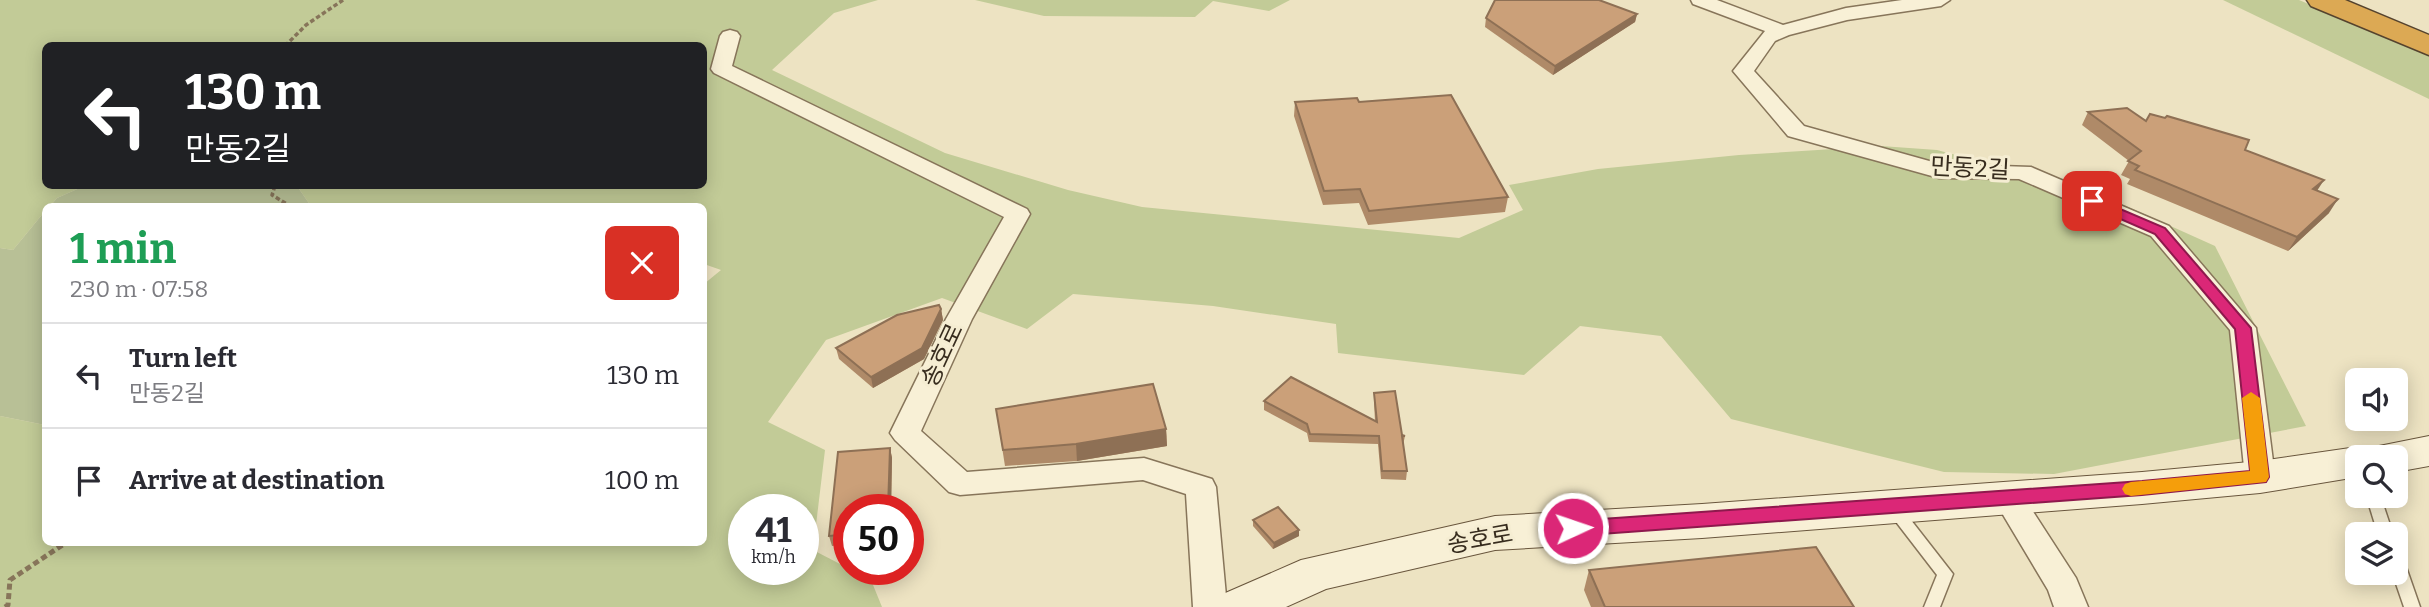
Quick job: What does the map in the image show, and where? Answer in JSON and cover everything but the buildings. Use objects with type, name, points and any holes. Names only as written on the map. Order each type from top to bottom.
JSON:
[{"type":"highway","points":[[2320,0],[2429,46]]},
{"type":"highway","points":[[2358,0],[2429,30]]},
{"type":"main road","points":[[2408,455],[2429,452]]},
{"type":"main road","name":"송호로","points":[[1240,607],[1317,573],[1495,533],[2008,498],[2260,477],[2345,464]]},
{"type":"street","points":[[1700,0],[1782,31]]},
{"type":"street","name":"만동2길","points":[[1941,0],[1846,15],[1782,31],[1768,37],[1743,71],[1796,131],[1939,171],[2023,172],[2160,231],[2243,328],[2260,477]]},
{"type":"street","name":"송호로","points":[[730,36],[721,69],[1018,214],[958,319],[905,433],[960,484],[1144,469],[1201,487],[1210,607]]},
{"type":"street","points":[[2008,498],[2064,587],[2071,607]]},
{"type":"lane","points":[[1892,506],[1945,574],[1932,607]]},
{"type":"lane","points":[[2404,585],[2412,607]]},
{"type":"path","points":[[289,42],[306,25],[343,0]]},
{"type":"path","points":[[274,189],[272,195],[285,203]]},
{"type":"path","points":[[5,607],[8,605],[10,580],[61,546]]},
{"type":"green space","points":[[0,0],[878,0],[834,13],[772,70],[945,153],[1068,190],[1142,207],[1459,238],[1523,210],[1509,185],[1598,169],[1739,155],[1881,146],[1937,150],[2095,192],[2215,246],[2306,426],[2054,474],[1944,472],[1731,419],[1661,336],[1580,326],[1524,375],[1338,353],[1336,324],[1213,306],[1073,294],[1027,329],[942,298],[826,340],[768,422],[825,450],[819,500],[819,494],[728,494],[728,585],[819,585],[819,553],[833,560],[833,585],[873,585],[882,607],[0,607],[0,416],[42,424],[42,546],[707,546],[707,282],[721,270],[707,265],[707,203],[309,203],[299,189],[707,189],[707,42],[42,42],[42,189],[77,189],[57,198],[53,203],[42,203],[42,215],[13,250],[0,248]]},
{"type":"green space","points":[[975,0],[1290,0],[1269,11],[1213,1],[1195,17],[1044,16]]},
{"type":"green space","points":[[2223,0],[2299,0],[2429,55],[2429,99]]},
{"type":"green space","points":[[77,189],[299,189],[309,203],[53,203],[57,198]]},
{"type":"green space","points":[[42,215],[42,424],[0,416],[0,248],[13,250]]},
{"type":"slow traffic","points":[[2131,489],[2260,477],[2251,398]]},
{"type":"route","points":[[1573,528],[1702,521],[2260,477],[2243,328],[2160,231],[2092,201]]}]
